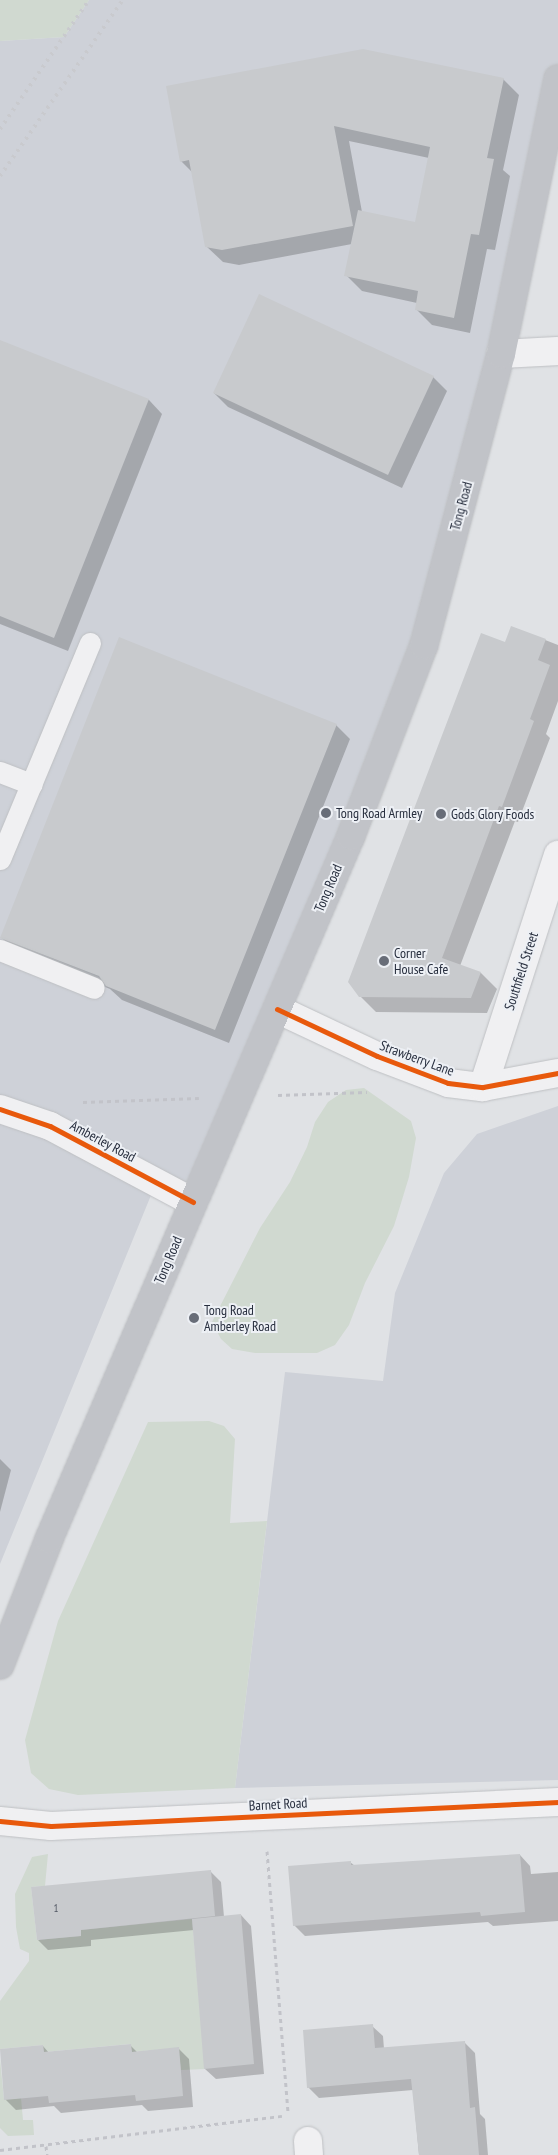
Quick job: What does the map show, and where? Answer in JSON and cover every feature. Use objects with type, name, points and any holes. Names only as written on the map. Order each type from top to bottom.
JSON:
[{"type":"main road","name":"Tong Road","points":[[0,1665],[49,1539],[351,836],[424,645],[501,354],[558,79]]},
{"type":"street","points":[[501,354],[558,351]]},
{"type":"street","name":"Southfield Street","points":[[483,1087],[558,855]]},
{"type":"street","name":"Strawberry Lane","points":[[277,1009],[377,1056],[448,1083],[483,1087],[558,1073]]},
{"type":"street","name":"Amberley Road","points":[[0,1109],[50,1126],[193,1202]]},
{"type":"street","name":"Barnet Road","points":[[0,1821],[51,1826],[558,1802]]},
{"type":"lane","points":[[0,860],[90,643]]},
{"type":"lane","points":[[0,772],[32,784]]},
{"type":"lane","points":[[0,950],[94,988]]},
{"type":"path","points":[[238,1096],[375,1091]]},
{"type":"path","points":[[0,2150],[289,2116],[264,1816]]},
{"type":"path","points":[[46,2146],[48,2155]]},
{"type":"shaded area","points":[[0,0],[89,0],[64,37],[0,41]]},
{"type":"shaded area","points":[[89,0],[558,0],[558,79],[424,645],[193,1202],[156,1183],[0,1564],[0,41],[64,37]]},
{"type":"shaded area","points":[[364,1088],[411,1121],[416,1138],[409,1177],[394,1226],[365,1283],[349,1325],[335,1345],[317,1353],[255,1353],[232,1349],[221,1339],[212,1322],[260,1228],[290,1182],[307,1147],[315,1122],[328,1102],[346,1090]]},
{"type":"shaded area","points":[[558,1106],[558,1780],[235,1788],[285,1372],[383,1381],[395,1293],[444,1173],[477,1134]]},
{"type":"shaded area","points":[[209,1421],[224,1426],[235,1439],[230,1523],[267,1521],[235,1788],[78,1795],[49,1789],[31,1773],[25,1740],[58,1621],[148,1422]]},
{"type":"shaded area","points":[[48,1854],[45,1886],[31,1887],[37,1940],[81,1936],[81,1930],[192,1919],[205,2069],[181,2070],[178,2048],[132,2052],[130,2044],[44,2052],[43,2045],[0,2049],[0,2001],[29,1961],[29,1953],[20,1949],[16,1927],[15,1894],[32,1857]]},
{"type":"shaded area","points":[[0,2059],[4,2099],[21,2098],[23,2120],[33,2120],[34,2135],[8,2136],[0,2128]]},
{"type":"building","points":[[363,49],[504,78],[487,158],[494,159],[479,235],[471,234],[454,318],[415,310],[418,291],[344,276],[358,210],[415,222],[430,147],[334,126],[353,226],[222,250],[205,247],[189,160],[180,162],[166,86]]},
{"type":"building","points":[[259,294],[434,376],[388,475],[213,393]]},
{"type":"building","points":[[0,340],[149,399],[54,638],[0,616]]},
{"type":"building","points":[[511,626],[546,639],[538,660],[550,665],[530,719],[534,721],[502,807],[499,806],[442,958],[481,972],[471,998],[359,997],[348,982],[481,633],[505,642]]},
{"type":"building","points":[[119,637],[337,724],[215,1030],[106,986],[99,976],[0,938]]},
{"type":"building","points":[[520,1854],[525,1912],[481,1916],[480,1912],[293,1926],[288,1866],[351,1861],[351,1865]]},
{"type":"building","points":[[211,1870],[215,1916],[81,1930],[81,1936],[37,1940],[31,1887]]},
{"type":"building","points":[[241,1914],[254,2064],[204,2069],[192,1919]]},
{"type":"building","points":[[373,2024],[375,2048],[465,2041],[470,2108],[475,2107],[479,2155],[419,2155],[411,2079],[307,2088],[303,2030]]},
{"type":"building","points":[[131,2044],[132,2052],[179,2047],[183,2096],[136,2101],[135,2095],[49,2103],[48,2096],[4,2100],[0,2049],[43,2045],[44,2052]]},
{"type":"railway","points":[[0,129],[89,0]]},
{"type":"railway","points":[[0,176],[123,0]]},
{"type":"cycle path","points":[[277,1009],[377,1056],[448,1083],[483,1087],[558,1073]]},
{"type":"cycle path","points":[[0,1109],[50,1126],[193,1202]]},
{"type":"cycle path","points":[[0,1821],[51,1826],[558,1802]]},
{"type":"place","name":"Tong Road Armley","points":[[326,813]]},
{"type":"place","name":"Gods Glory Foods","points":[[441,814]]},
{"type":"place","name":"Corner House Cafe","points":[[384,961]]},
{"type":"place","name":"Tong Road Amberley Road","points":[[194,1318]]}]
